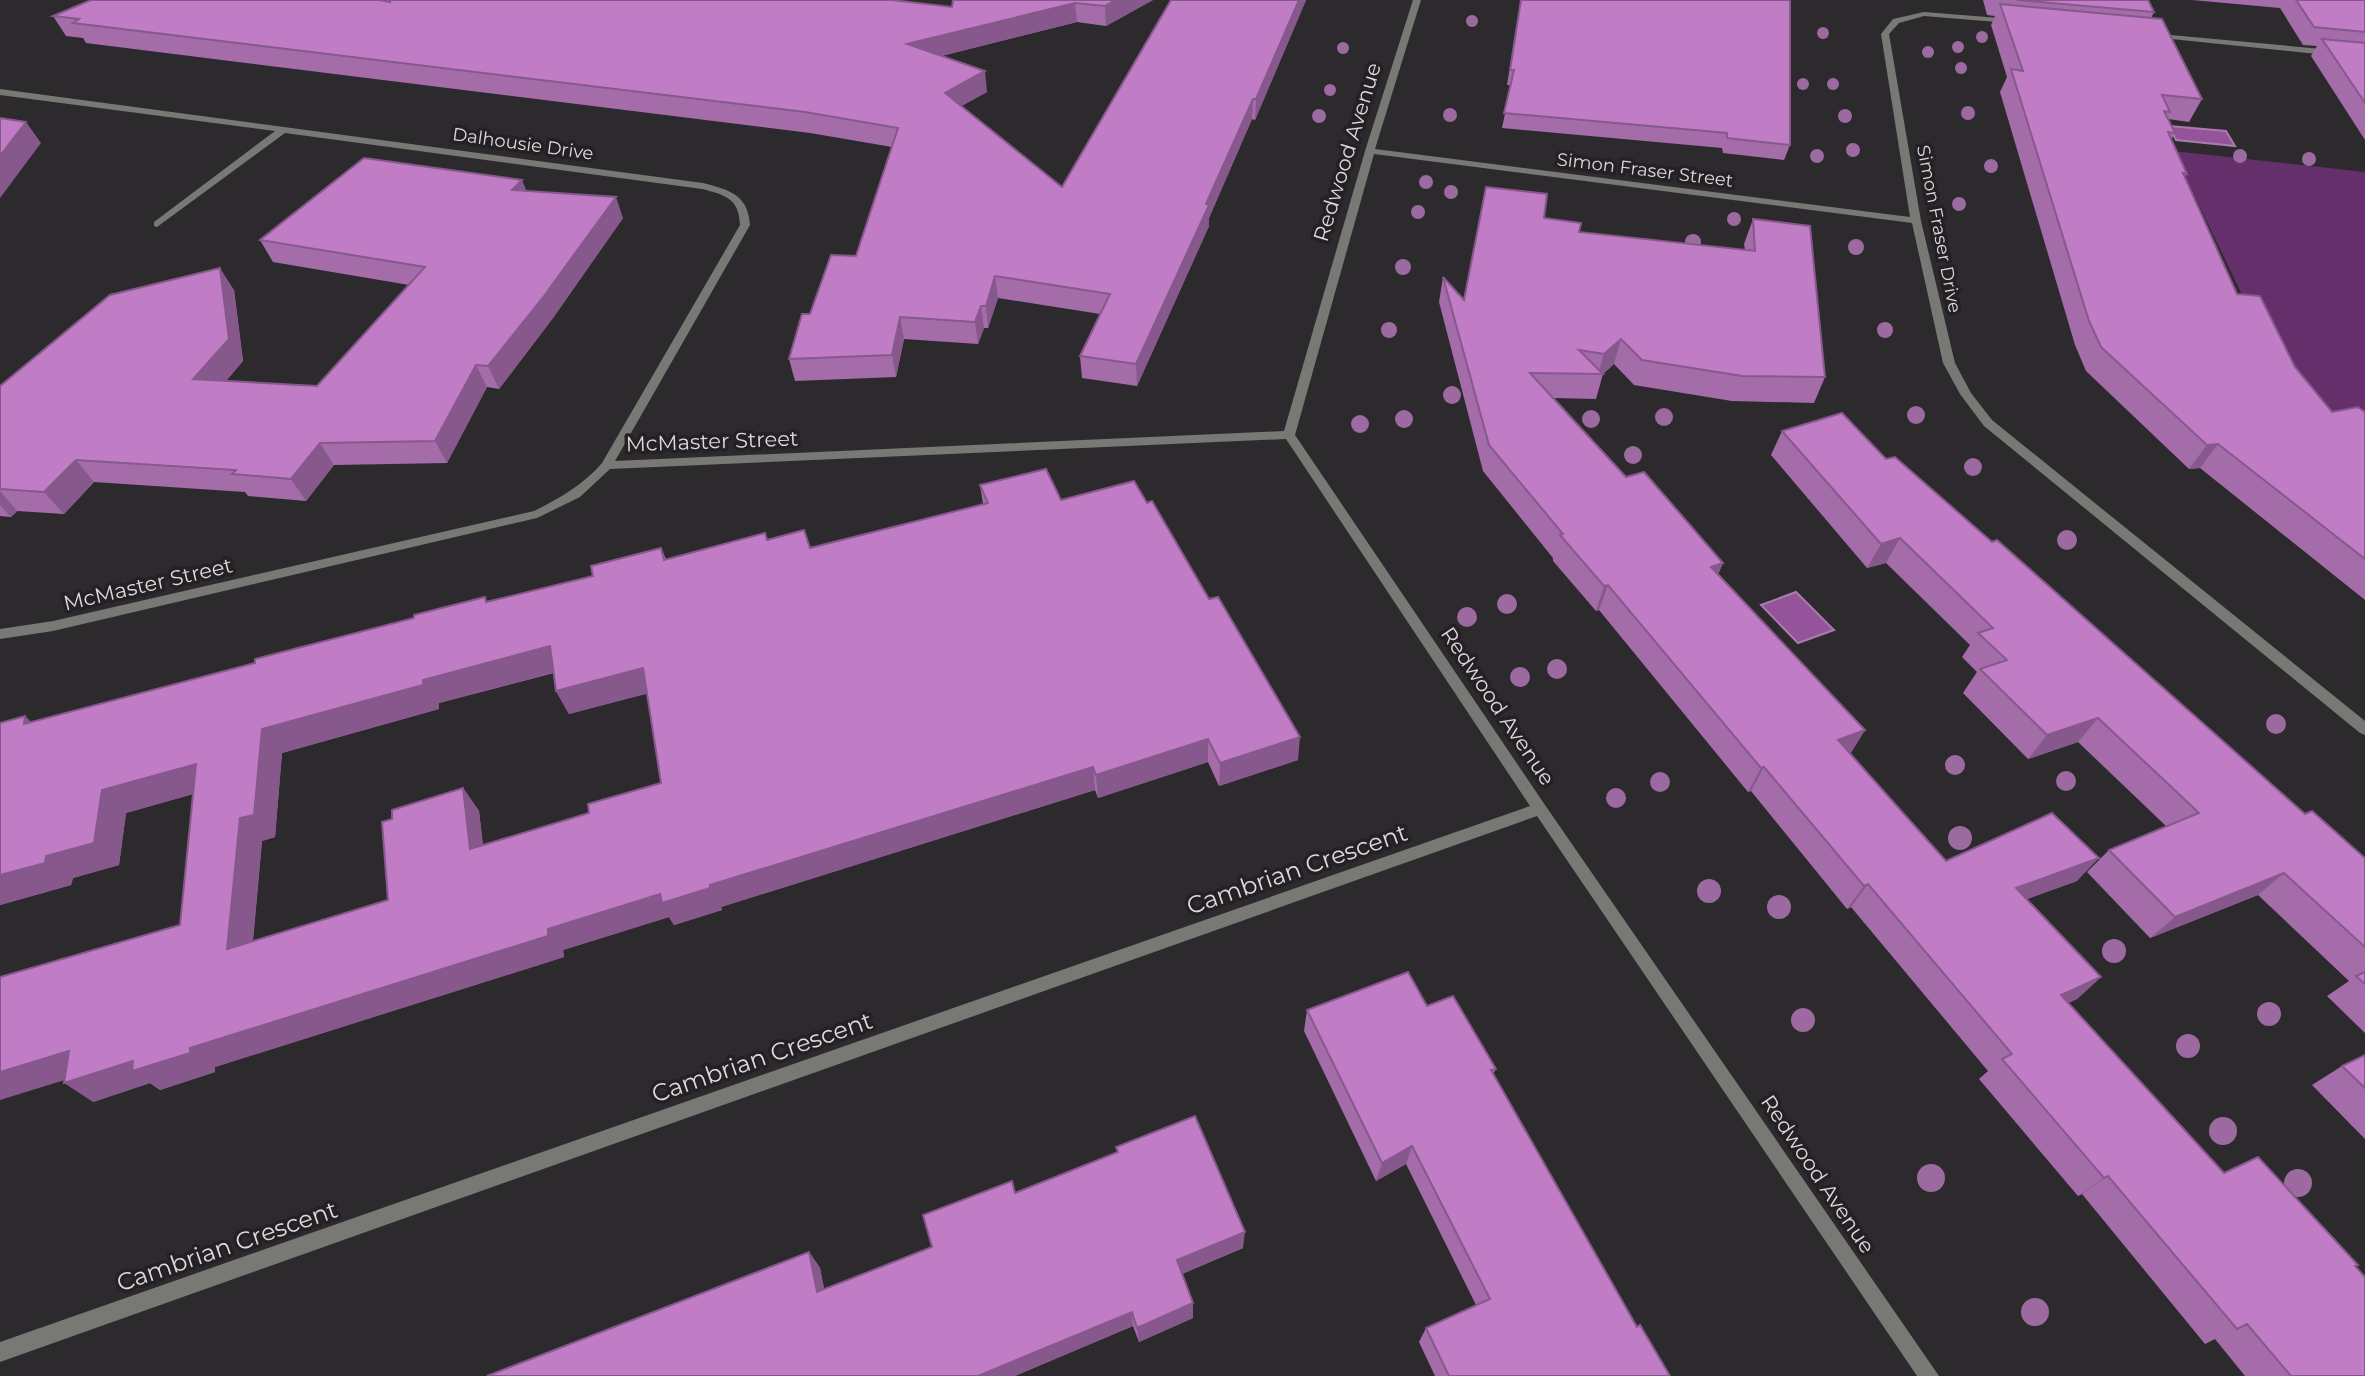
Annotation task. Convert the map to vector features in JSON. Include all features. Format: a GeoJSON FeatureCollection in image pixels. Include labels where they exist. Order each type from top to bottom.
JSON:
{"type":"FeatureCollection","features":[{"type":"Feature","properties":{"kind":"street","name":"Redwood Avenue"},"geometry":{"type":"LineString","coordinates":[[1417,0],[1370,151],[1289,435],[1540,809],[1928,1376]]}},
{"type":"Feature","properties":{"kind":"street","name":"Simon Fraser Drive"},"geometry":{"type":"LineString","coordinates":[[2020,22],[1924,14],[1896,21],[1885,34],[1916,221],[1950,363],[1966,394],[1988,423],[2365,729]]}},
{"type":"Feature","properties":{"kind":"street"},"geometry":{"type":"LineString","coordinates":[[2138,33],[2365,56]]}},
{"type":"Feature","properties":{"kind":"street","name":"Dalhousie Drive"},"geometry":{"type":"LineString","coordinates":[[0,92],[703,186],[740,201],[745,213],[745,225],[607,465]]}},
{"type":"Feature","properties":{"kind":"street"},"geometry":{"type":"LineString","coordinates":[[157,224],[284,129]]}},
{"type":"Feature","properties":{"kind":"street","name":"Simon Fraser Street"},"geometry":{"type":"LineString","coordinates":[[1370,151],[1916,221]]}},
{"type":"Feature","properties":{"kind":"street","name":"McMaster Street"},"geometry":{"type":"LineString","coordinates":[[0,635],[53,626],[537,513],[566,501],[590,485],[607,465],[1289,435]]}},
{"type":"Feature","properties":{"kind":"street","name":"Cambrian Crescent"},"geometry":{"type":"LineString","coordinates":[[0,1352],[1540,809]]}},
{"type":"Feature","properties":{"kind":"shaded area"},"geometry":{"type":"Polygon","coordinates":[[[2169,126],[2226,131],[2235,146],[2176,140],[2169,126]]]}},
{"type":"Feature","properties":{"kind":"shaded area"},"geometry":{"type":"Polygon","coordinates":[[[2173,151],[2365,172],[2365,444],[2281,376],[2173,151]]]}},
{"type":"Feature","properties":{"kind":"shaded area"},"geometry":{"type":"Polygon","coordinates":[[[1796,592],[1834,630],[1798,643],[1761,605],[1796,592]]]}},
{"type":"Feature","properties":{"kind":"building"},"geometry":{"type":"Polygon","coordinates":[[[91,0],[892,0],[952,7],[953,0],[1116,0],[1105,6],[1075,3],[907,44],[985,71],[945,93],[1062,187],[1171,0],[1299,0],[1136,364],[1080,356],[1110,294],[995,276],[986,306],[981,306],[975,322],[900,317],[892,355],[789,359],[802,314],[810,314],[831,255],[856,256],[898,128],[805,112],[73,23],[79,19],[53,16],[91,0]]]}},
{"type":"Feature","properties":{"kind":"building"},"geometry":{"type":"Polygon","coordinates":[[[1521,0],[1790,0],[1790,145],[1727,138],[1727,133],[1504,113],[1514,70],[1510,70],[1521,0]]]}},
{"type":"Feature","properties":{"kind":"building"},"geometry":{"type":"Polygon","coordinates":[[[2017,0],[2148,0],[2154,12],[2017,0]]]}},
{"type":"Feature","properties":{"kind":"building"},"geometry":{"type":"Polygon","coordinates":[[[2296,0],[2365,0],[2365,32],[2314,27],[2296,0]]]}},
{"type":"Feature","properties":{"kind":"building"},"geometry":{"type":"Polygon","coordinates":[[[2000,4],[2162,19],[2202,99],[2162,95],[2170,112],[2164,111],[2175,133],[2168,132],[2187,174],[2183,173],[2237,294],[2260,296],[2295,367],[2332,412],[2358,407],[2365,412],[2365,559],[2218,444],[2207,445],[2101,347],[2089,321],[2011,69],[2023,71],[2000,4]]]}},
{"type":"Feature","properties":{"kind":"building"},"geometry":{"type":"Polygon","coordinates":[[[2322,39],[2365,43],[2365,103],[2322,39]]]}},
{"type":"Feature","properties":{"kind":"building"},"geometry":{"type":"Polygon","coordinates":[[[0,118],[26,122],[0,156],[0,118]]]}},
{"type":"Feature","properties":{"kind":"building"},"geometry":{"type":"Polygon","coordinates":[[[364,158],[522,180],[512,190],[616,197],[544,296],[488,366],[476,365],[435,441],[320,443],[291,479],[232,474],[236,470],[76,460],[44,492],[0,489],[0,386],[110,295],[220,268],[229,339],[193,379],[317,386],[425,267],[260,240],[364,158]]]}},
{"type":"Feature","properties":{"kind":"building"},"geometry":{"type":"Polygon","coordinates":[[[1486,187],[1547,194],[1544,218],[1581,223],[1579,232],[1755,251],[1753,219],[1810,226],[1825,377],[1742,376],[1642,360],[1621,339],[1604,354],[1579,350],[1603,374],[1530,373],[1626,477],[1644,472],[1723,563],[1711,567],[1865,730],[1838,740],[1946,861],[2052,813],[2099,858],[2016,888],[2101,977],[2061,995],[2224,1173],[2258,1157],[2358,1265],[2355,1266],[2365,1277],[2365,1376],[2291,1376],[2247,1324],[2237,1329],[2108,1176],[2104,1178],[2002,1059],[2012,1054],[1868,884],[1864,886],[1764,767],[1761,768],[1608,585],[1604,586],[1560,535],[1563,534],[1489,445],[1443,277],[1464,300],[1486,187]]]}},
{"type":"Feature","properties":{"kind":"building"},"geometry":{"type":"Polygon","coordinates":[[[1842,413],[1886,459],[1895,457],[1992,542],[1997,540],[2305,814],[2312,811],[2365,858],[2365,947],[2284,873],[2175,917],[2109,850],[2199,813],[2098,718],[2047,735],[1980,669],[2007,660],[1978,633],[1993,628],[1900,538],[1881,544],[1782,431],[1842,413]]]}},
{"type":"Feature","properties":{"kind":"building"},"geometry":{"type":"Polygon","coordinates":[[[1046,469],[1061,500],[1134,481],[1147,503],[1152,501],[1209,599],[1218,597],[1300,737],[1220,763],[1208,739],[1096,775],[1093,767],[710,885],[710,888],[662,903],[660,894],[548,929],[548,936],[190,1048],[190,1053],[132,1071],[133,1061],[64,1083],[69,1051],[0,1072],[0,977],[180,925],[196,764],[102,790],[94,843],[46,856],[45,863],[0,875],[0,723],[25,716],[24,724],[255,663],[255,659],[414,618],[414,615],[485,597],[486,602],[593,576],[591,566],[661,548],[664,560],[765,533],[767,540],[804,530],[810,548],[988,503],[980,485],[1046,469]],[[550,646],[423,680],[423,685],[262,729],[254,815],[240,818],[227,949],[388,900],[382,822],[392,819],[392,810],[463,788],[470,849],[589,813],[588,804],[661,783],[643,668],[556,691],[550,646]]]}},
{"type":"Feature","properties":{"kind":"building"},"geometry":{"type":"Polygon","coordinates":[[[1408,972],[1427,1006],[1453,996],[1496,1069],[1491,1070],[1637,1327],[1640,1325],[1670,1376],[1449,1376],[1426,1328],[1490,1299],[1412,1146],[1382,1163],[1307,1010],[1408,972]]]}},
{"type":"Feature","properties":{"kind":"building"},"geometry":{"type":"Polygon","coordinates":[[[2365,972],[2365,984],[2356,976],[2365,972]]]}},
{"type":"Feature","properties":{"kind":"building"},"geometry":{"type":"Polygon","coordinates":[[[2365,1055],[2365,1088],[2342,1066],[2365,1055]]]}},
{"type":"Feature","properties":{"kind":"building"},"geometry":{"type":"Polygon","coordinates":[[[1195,1116],[1245,1232],[1177,1260],[1193,1303],[1137,1328],[1132,1312],[978,1376],[487,1376],[809,1252],[817,1292],[932,1247],[923,1215],[1012,1181],[1015,1193],[1118,1152],[1116,1147],[1195,1116]]]}}]}
